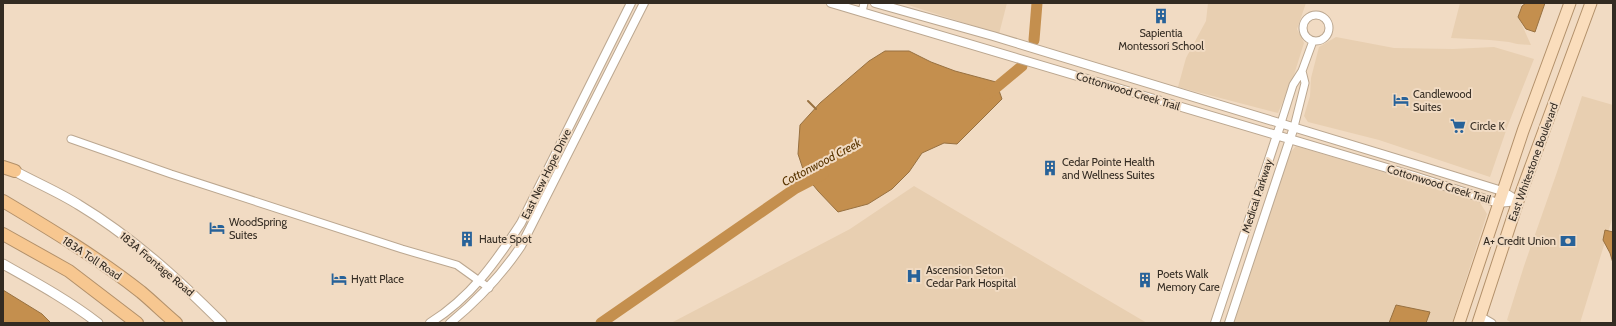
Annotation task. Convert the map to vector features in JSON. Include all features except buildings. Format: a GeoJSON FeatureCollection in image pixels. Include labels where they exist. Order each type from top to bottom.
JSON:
{"type":"FeatureCollection","features":[{"type":"Feature","properties":{"kind":"highway"},"geometry":{"type":"LineString","coordinates":[[3,167],[15,171]]}},
{"type":"Feature","properties":{"kind":"highway","name":"183A Toll Road"},"geometry":{"type":"LineString","coordinates":[[3,201],[50,229],[116,273],[142,293],[176,323]]}},
{"type":"Feature","properties":{"kind":"highway"},"geometry":{"type":"LineString","coordinates":[[3,234],[69,271],[137,323]]}},
{"type":"Feature","properties":{"kind":"main road","name":"East Whitestone Boulevard"},"geometry":{"type":"LineString","coordinates":[[1459,323],[1502,191],[1570,3]]}},
{"type":"Feature","properties":{"kind":"main road","name":"East Whitestone Boulevard"},"geometry":{"type":"LineString","coordinates":[[1479,319],[1518,201],[1591,3]]}},
{"type":"Feature","properties":{"kind":"main road","name":"183A Frontage Road"},"geometry":{"type":"LineString","coordinates":[[3,164],[79,204],[130,239],[222,323]]}},
{"type":"Feature","properties":{"kind":"main road"},"geometry":{"type":"LineString","coordinates":[[3,264],[78,309],[98,323]]}},
{"type":"Feature","properties":{"kind":"street","name":"East New Hope Drive"},"geometry":{"type":"LineString","coordinates":[[430,323],[462,300],[480,281],[503,251],[521,223],[631,3]]}},
{"type":"Feature","properties":{"kind":"street","name":"East New Hope Drive"},"geometry":{"type":"LineString","coordinates":[[450,323],[471,306],[489,288],[507,268],[521,246],[644,3]]}},
{"type":"Feature","properties":{"kind":"street","name":"Cottonwood Creek Trail"},"geometry":{"type":"LineString","coordinates":[[831,3],[1414,176],[1498,203],[1518,201]]}},
{"type":"Feature","properties":{"kind":"street"},"geometry":{"type":"LineString","coordinates":[[862,12],[864,3]]}},
{"type":"Feature","properties":{"kind":"street","name":"Cottonwood Creek Trail"},"geometry":{"type":"LineString","coordinates":[[875,3],[993,36],[1502,191],[1518,201]]}},
{"type":"Feature","properties":{"kind":"street","name":"Medical Parkway"},"geometry":{"type":"LineString","coordinates":[[1215,323],[1293,85],[1302,71],[1313,41]]}},
{"type":"Feature","properties":{"kind":"street","name":"Medical Parkway"},"geometry":{"type":"LineString","coordinates":[[1229,323],[1294,127],[1305,83],[1302,71]]}},
{"type":"Feature","properties":{"kind":"street"},"geometry":{"type":"LineString","coordinates":[[572,122],[580,131]]}},
{"type":"Feature","properties":{"kind":"street"},"geometry":{"type":"LineString","coordinates":[[71,139],[170,174],[402,249],[457,265],[489,288]]}},
{"type":"Feature","properties":{"kind":"street"},"geometry":{"type":"LineString","coordinates":[[1223,299],[1236,303]]}},
{"type":"Feature","properties":{"kind":"street"},"geometry":{"type":"LineString","coordinates":[[1479,319],[1492,323]]}},
{"type":"Feature","properties":{"kind":"shaded area"},"geometry":{"type":"Polygon","coordinates":[[[902,3],[1007,3],[999,34],[902,3]]]}},
{"type":"Feature","properties":{"kind":"shaded area"},"geometry":{"type":"Polygon","coordinates":[[[1208,3],[1306,3],[1297,29],[1304,43],[1293,78],[1278,113],[1178,87],[1186,58],[1206,21],[1208,3]]]}},
{"type":"Feature","properties":{"kind":"shaded area"},"geometry":{"type":"Polygon","coordinates":[[[1460,3],[1522,3],[1518,16],[1531,45],[1490,40],[1451,38],[1460,3]]]}},
{"type":"Feature","properties":{"kind":"shaded area"},"geometry":{"type":"Polygon","coordinates":[[[1336,37],[1394,48],[1453,49],[1494,47],[1534,59],[1508,125],[1490,177],[1379,140],[1308,122],[1304,116],[1310,96],[1311,78],[1319,47],[1336,37]]]}},
{"type":"Feature","properties":{"kind":"shaded area"},"geometry":{"type":"Polygon","coordinates":[[[1582,96],[1613,105],[1613,216],[1580,323],[1512,323],[1507,320],[1582,96]]]}},
{"type":"Feature","properties":{"kind":"shaded area"},"geometry":{"type":"Polygon","coordinates":[[[1296,146],[1479,201],[1487,214],[1452,323],[1233,323],[1289,154],[1296,146]]]}},
{"type":"Feature","properties":{"kind":"shaded area","name":"Ascension Seton Cedar Park Hospital"},"geometry":{"type":"Polygon","coordinates":[[[914,186],[1147,323],[671,323],[850,229],[914,186]]]}},
{"type":"Feature","properties":{"kind":"water"},"geometry":{"type":"Polygon","coordinates":[[[1526,3],[1545,3],[1535,32],[1526,29],[1518,17],[1522,6],[1526,3]]]}},
{"type":"Feature","properties":{"kind":"water"},"geometry":{"type":"Polygon","coordinates":[[[885,51],[909,51],[931,62],[955,71],[996,82],[1002,99],[957,144],[944,143],[922,153],[909,172],[892,189],[868,204],[838,212],[805,175],[798,154],[800,125],[820,103],[869,61],[885,51]]]}},
{"type":"Feature","properties":{"kind":"water"},"geometry":{"type":"Polygon","coordinates":[[[1605,230],[1613,232],[1613,263],[1610,253],[1603,240],[1605,230]]]}},
{"type":"Feature","properties":{"kind":"water"},"geometry":{"type":"Polygon","coordinates":[[[3,290],[42,314],[51,323],[3,323],[3,290]]]}},
{"type":"Feature","properties":{"kind":"water"},"geometry":{"type":"Polygon","coordinates":[[[1396,305],[1430,312],[1426,323],[1389,323],[1396,305]]]}},
{"type":"Feature","properties":{"kind":"waterway","name":"Cottonwood Creek"},"geometry":{"type":"LineString","coordinates":[[1034,40],[1037,3]]}},
{"type":"Feature","properties":{"kind":"waterway","name":"Cottonwood Creek"},"geometry":{"type":"LineString","coordinates":[[985,95],[1022,66]]}},
{"type":"Feature","properties":{"kind":"waterway"},"geometry":{"type":"LineString","coordinates":[[808,101],[816,109]]}},
{"type":"Feature","properties":{"kind":"waterway","name":"Cottonwood Creek"},"geometry":{"type":"LineString","coordinates":[[601,323],[796,188],[823,174]]}},
{"type":"Feature","properties":{"kind":"place","name":"Sapientia Montessori School"},"geometry":{"type":"Point","coordinates":[1161,16]}},
{"type":"Feature","properties":{"kind":"place","name":"Candlewood Suites"},"geometry":{"type":"Point","coordinates":[1401,100]}},
{"type":"Feature","properties":{"kind":"place","name":"Circle K"},"geometry":{"type":"Point","coordinates":[1458,126]}},
{"type":"Feature","properties":{"kind":"place","name":"Cedar Pointe Health and Wellness Suites"},"geometry":{"type":"Point","coordinates":[1050,168]}},
{"type":"Feature","properties":{"kind":"place","name":"WoodSpring Suites"},"geometry":{"type":"Point","coordinates":[217,228]}},
{"type":"Feature","properties":{"kind":"place","name":"Haute Spot"},"geometry":{"type":"Point","coordinates":[467,239]}},
{"type":"Feature","properties":{"kind":"place","name":"A+ Credit Union"},"geometry":{"type":"Point","coordinates":[1568,241]}},
{"type":"Feature","properties":{"kind":"place","name":"Ascension Seton Cedar Park Hospital"},"geometry":{"type":"Point","coordinates":[914,276]}},
{"type":"Feature","properties":{"kind":"place","name":"Hyatt Place"},"geometry":{"type":"Point","coordinates":[339,279]}},
{"type":"Feature","properties":{"kind":"place","name":"Poets Walk Memory Care"},"geometry":{"type":"Point","coordinates":[1145,280]}}]}
